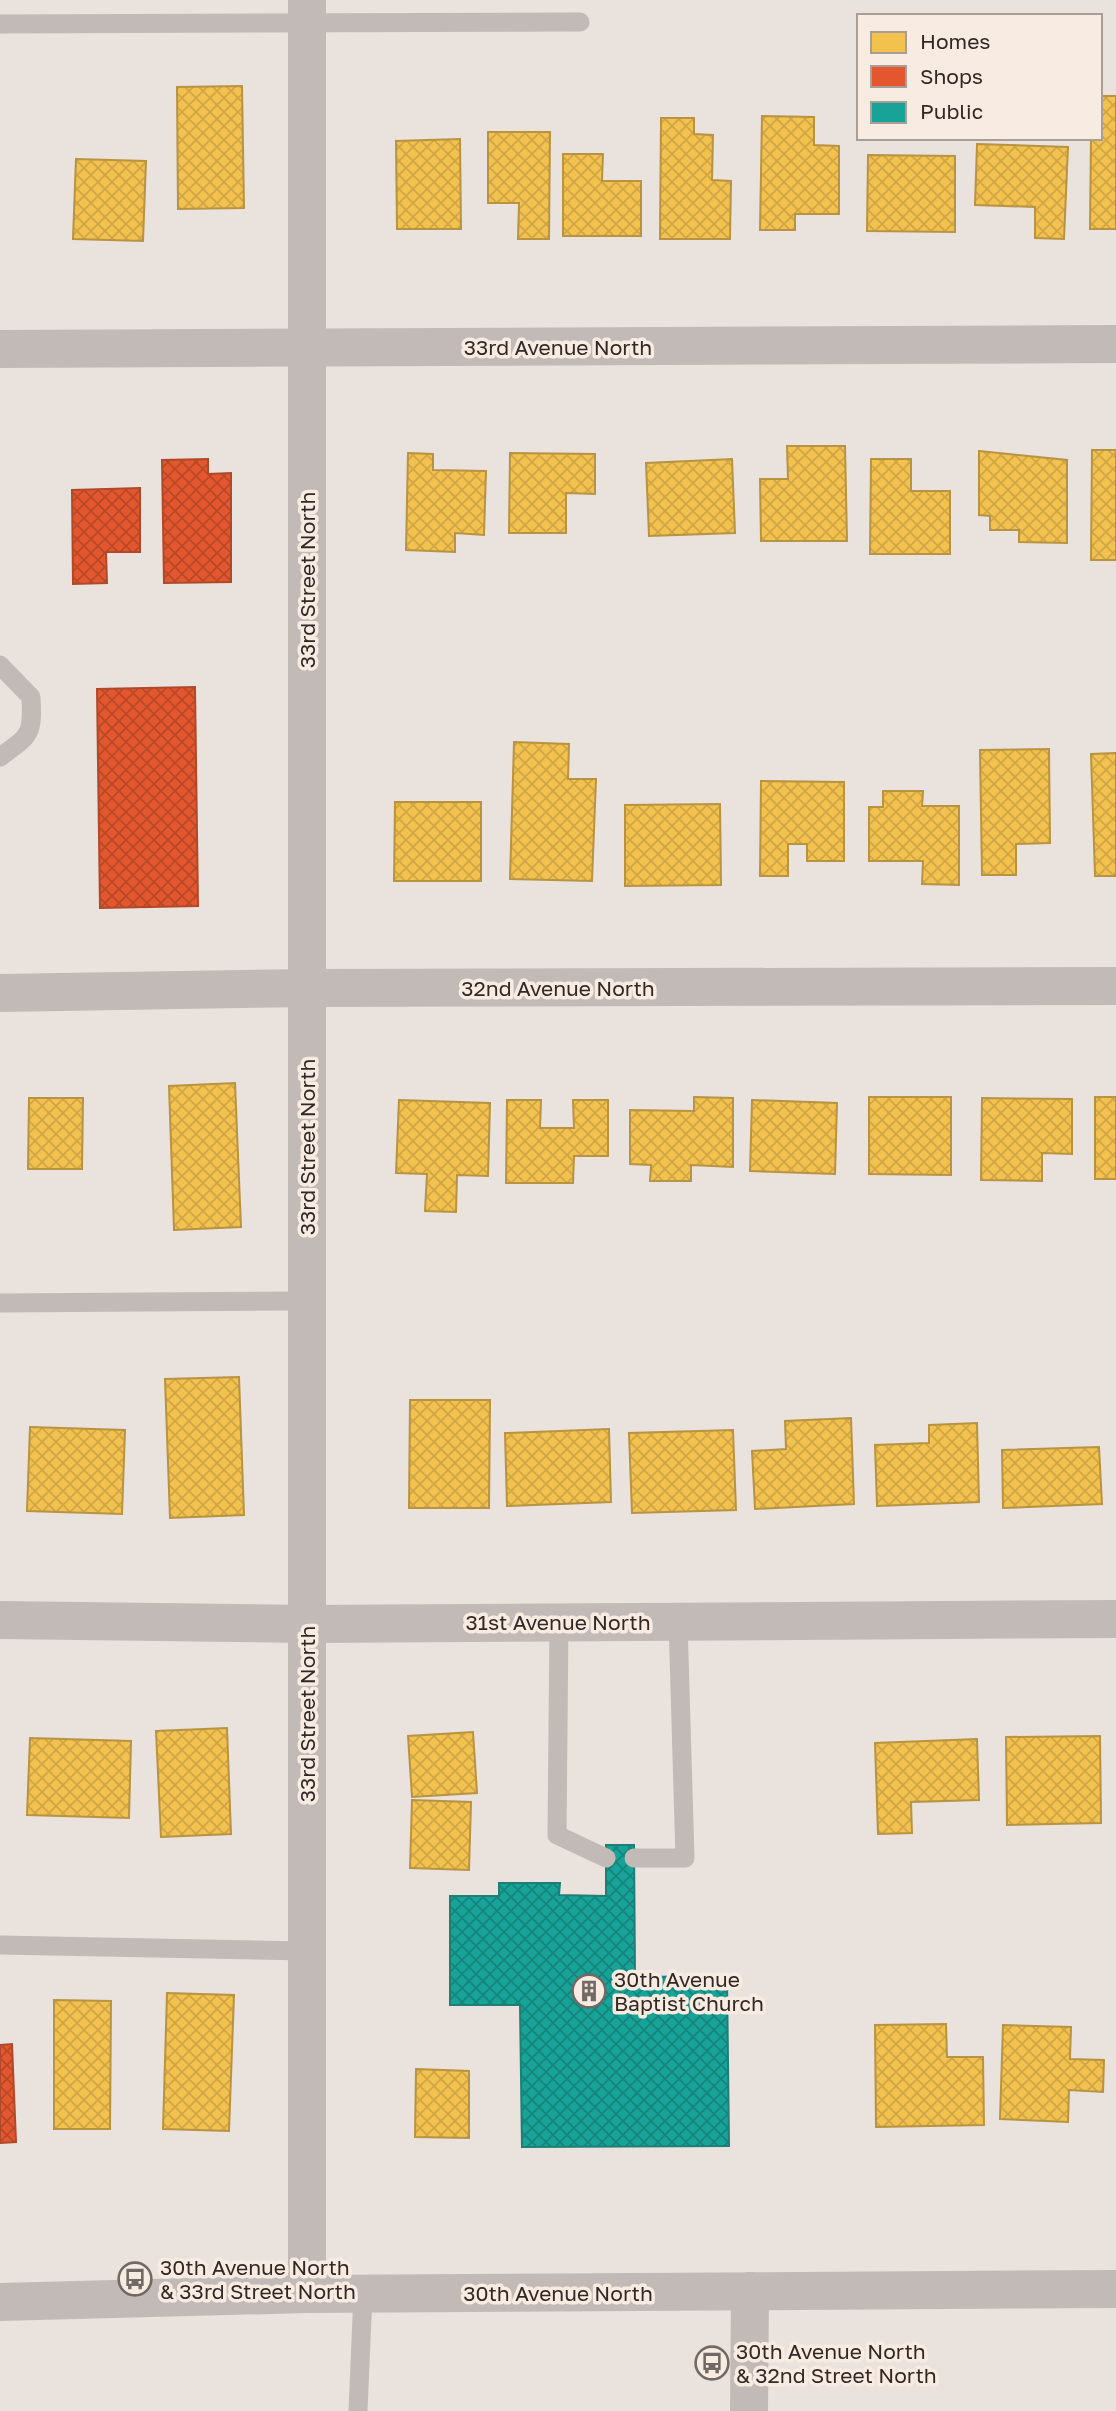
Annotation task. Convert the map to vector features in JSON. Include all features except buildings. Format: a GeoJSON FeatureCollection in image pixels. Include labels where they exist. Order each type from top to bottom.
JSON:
{"type":"FeatureCollection","features":[{"type":"Feature","properties":{"kind":"street","name":"33rd Street North"},"geometry":{"type":"LineString","coordinates":[[307,10],[307,2294]]}},
{"type":"Feature","properties":{"kind":"street","name":"33rd Avenue North"},"geometry":{"type":"LineString","coordinates":[[0,349],[1116,344]]}},
{"type":"Feature","properties":{"kind":"street","name":"32nd Avenue North"},"geometry":{"type":"LineString","coordinates":[[0,993],[307,988],[1116,986]]}},
{"type":"Feature","properties":{"kind":"street","name":"31st Avenue North"},"geometry":{"type":"LineString","coordinates":[[0,1620],[307,1623],[1116,1619]]}},
{"type":"Feature","properties":{"kind":"street","name":"30th Avenue North"},"geometry":{"type":"LineString","coordinates":[[0,2302],[307,2294],[1116,2289]]}},
{"type":"Feature","properties":{"kind":"street"},"geometry":{"type":"LineString","coordinates":[[749,2411],[750,2291]]}},
{"type":"Feature","properties":{"kind":"lane"},"geometry":{"type":"LineString","coordinates":[[0,24],[307,10],[580,22]]}},
{"type":"Feature","properties":{"kind":"lane"},"geometry":{"type":"LineString","coordinates":[[0,665],[32,697],[32,720],[28,736],[0,757]]}},
{"type":"Feature","properties":{"kind":"lane"},"geometry":{"type":"LineString","coordinates":[[0,1304],[100,1300],[307,1301]]}},
{"type":"Feature","properties":{"kind":"lane"},"geometry":{"type":"LineString","coordinates":[[634,1858],[685,1858],[678,1621]]}},
{"type":"Feature","properties":{"kind":"lane"},"geometry":{"type":"LineString","coordinates":[[559,1622],[557,1835],[606,1858]]}},
{"type":"Feature","properties":{"kind":"lane"},"geometry":{"type":"LineString","coordinates":[[0,1945],[307,1951]]}},
{"type":"Feature","properties":{"kind":"lane"},"geometry":{"type":"LineString","coordinates":[[358,2411],[363,2294]]}},
{"type":"Feature","properties":{"kind":"place","name":"30th Avenue Baptist Church"},"geometry":{"type":"Point","coordinates":[589,1991]}},
{"type":"Feature","properties":{"kind":"place","name":"30th Avenue North & 33rd Street North"},"geometry":{"type":"Point","coordinates":[135,2279]}},
{"type":"Feature","properties":{"kind":"place","name":"30th Avenue North & 32nd Street North"},"geometry":{"type":"Point","coordinates":[712,2363]}}]}
